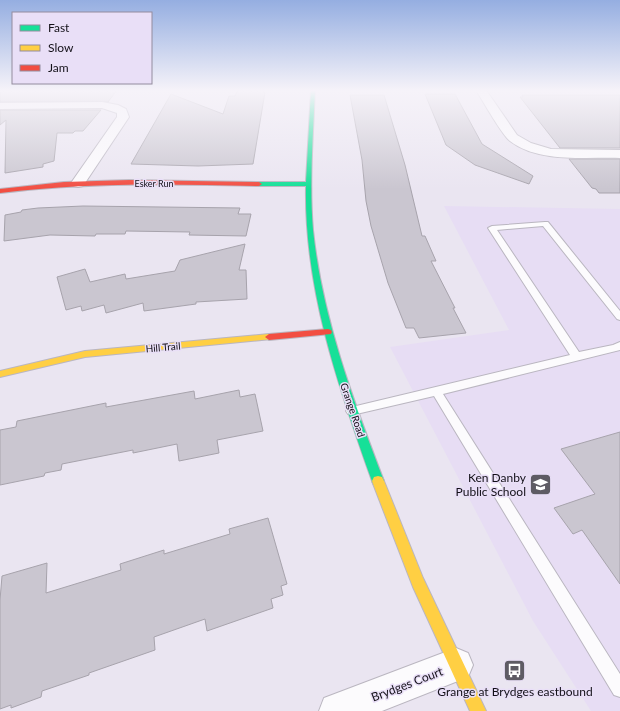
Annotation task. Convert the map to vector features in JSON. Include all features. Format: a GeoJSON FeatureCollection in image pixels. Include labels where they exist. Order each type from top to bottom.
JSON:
{"type":"FeatureCollection","features":[{"type":"Feature","properties":{"kind":"street"},"geometry":{"type":"LineString","coordinates":[[78,183],[120,123]]}},
{"type":"Feature","properties":{"kind":"street","name":"Grange Road"},"geometry":{"type":"LineString","coordinates":[[312,123],[309,184],[310,230],[316,279],[328,332],[352,411],[383,497],[456,665],[478,711]]}},
{"type":"Feature","properties":{"kind":"street"},"geometry":{"type":"LineString","coordinates":[[503,123],[513,138],[523,144],[550,153],[620,154]]}},
{"type":"Feature","properties":{"kind":"street","name":"Esker Run"},"geometry":{"type":"LineString","coordinates":[[0,191],[32,186],[78,183],[309,184]]}},
{"type":"Feature","properties":{"kind":"street","name":"Hill Trail"},"geometry":{"type":"LineString","coordinates":[[0,374],[85,354],[328,332]]}},
{"type":"Feature","properties":{"kind":"street","name":"Brydges Court"},"geometry":{"type":"LineString","coordinates":[[337,711],[456,665]]}},
{"type":"Feature","properties":{"kind":"lane"},"geometry":{"type":"LineString","coordinates":[[576,356],[492,228],[545,224],[620,317]]}},
{"type":"Feature","properties":{"kind":"lane"},"geometry":{"type":"LineString","coordinates":[[352,411],[437,392],[576,356],[616,348],[620,345]]}},
{"type":"Feature","properties":{"kind":"lane"},"geometry":{"type":"LineString","coordinates":[[437,392],[620,689]]}},
{"type":"Feature","properties":{"kind":"shaded area","name":"Ken Danby Public School"},"geometry":{"type":"Polygon","coordinates":[[[444,206],[620,209],[620,711],[591,711],[533,621],[390,347],[509,330],[444,206]]]}},
{"type":"Feature","properties":{"kind":"building"},"geometry":{"type":"Polygon","coordinates":[[[6,123],[90,123],[83,131],[75,131],[73,133],[57,133],[54,161],[43,164],[43,167],[5,173],[6,123]]]}},
{"type":"Feature","properties":{"kind":"building"},"geometry":{"type":"Polygon","coordinates":[[[154,123],[260,123],[253,164],[198,166],[131,164],[154,123]]]}},
{"type":"Feature","properties":{"kind":"building"},"geometry":{"type":"Polygon","coordinates":[[[355,123],[392,123],[405,165],[422,236],[425,236],[436,261],[431,261],[466,333],[419,338],[414,328],[406,328],[388,283],[371,226],[366,201],[362,160],[355,123]]]}},
{"type":"Feature","properties":{"kind":"building"},"geometry":{"type":"Polygon","coordinates":[[[437,123],[471,123],[482,144],[533,176],[529,184],[475,165],[446,145],[437,123]]]}},
{"type":"Feature","properties":{"kind":"building"},"geometry":{"type":"Polygon","coordinates":[[[541,123],[620,123],[620,148],[560,148],[541,123]]]}},
{"type":"Feature","properties":{"kind":"building"},"geometry":{"type":"Polygon","coordinates":[[[569,159],[620,159],[620,193],[599,193],[596,189],[592,188],[569,159]]]}},
{"type":"Feature","properties":{"kind":"building"},"geometry":{"type":"Polygon","coordinates":[[[83,206],[240,208],[238,214],[251,214],[246,236],[189,235],[190,232],[126,231],[125,234],[96,234],[95,236],[50,235],[4,241],[5,215],[21,212],[22,210],[38,208],[83,206]]]}},
{"type":"Feature","properties":{"kind":"building"},"geometry":{"type":"Polygon","coordinates":[[[245,244],[239,270],[246,270],[247,299],[196,302],[196,304],[144,311],[143,303],[106,313],[104,305],[82,311],[81,306],[66,310],[57,277],[85,269],[90,282],[125,274],[126,279],[175,271],[180,260],[245,244]]]}},
{"type":"Feature","properties":{"kind":"building"},"geometry":{"type":"Polygon","coordinates":[[[239,390],[240,397],[255,394],[263,431],[217,440],[219,453],[179,461],[177,444],[133,453],[133,450],[62,464],[61,470],[45,473],[44,476],[0,485],[0,430],[16,427],[17,421],[106,403],[106,407],[194,391],[195,399],[239,390]]]}},
{"type":"Feature","properties":{"kind":"building"},"geometry":{"type":"Polygon","coordinates":[[[620,432],[620,584],[582,530],[573,534],[554,508],[595,494],[561,449],[620,432]]]}},
{"type":"Feature","properties":{"kind":"building"},"geometry":{"type":"Polygon","coordinates":[[[268,518],[287,584],[281,586],[283,595],[271,599],[273,608],[207,631],[205,619],[154,637],[155,650],[42,691],[41,697],[11,708],[11,705],[0,709],[0,600],[2,576],[47,563],[46,593],[121,570],[120,564],[164,550],[164,554],[230,534],[229,529],[268,518]]]}},
{"type":"Feature","properties":{"kind":"traffic: fast"},"geometry":{"type":"LineString","coordinates":[[311,123],[308,195],[310,230],[320,295],[327,326],[345,389],[378,481]]}},
{"type":"Feature","properties":{"kind":"traffic: fast"},"geometry":{"type":"LineString","coordinates":[[259,184],[309,184]]}},
{"type":"Feature","properties":{"kind":"traffic: slow"},"geometry":{"type":"LineString","coordinates":[[0,374],[85,354],[269,337]]}},
{"type":"Feature","properties":{"kind":"traffic: slow"},"geometry":{"type":"LineString","coordinates":[[378,481],[418,582],[478,711]]}},
{"type":"Feature","properties":{"kind":"traffic: jam"},"geometry":{"type":"LineString","coordinates":[[0,191],[64,184],[129,182],[259,184]]}},
{"type":"Feature","properties":{"kind":"traffic: jam"},"geometry":{"type":"LineString","coordinates":[[269,337],[328,332]]}},
{"type":"Feature","properties":{"kind":"place","name":"Ken Danby Public School"},"geometry":{"type":"Point","coordinates":[541,484]}},
{"type":"Feature","properties":{"kind":"place","name":"Grange at Brydges eastbound"},"geometry":{"type":"Point","coordinates":[515,670]}}]}
